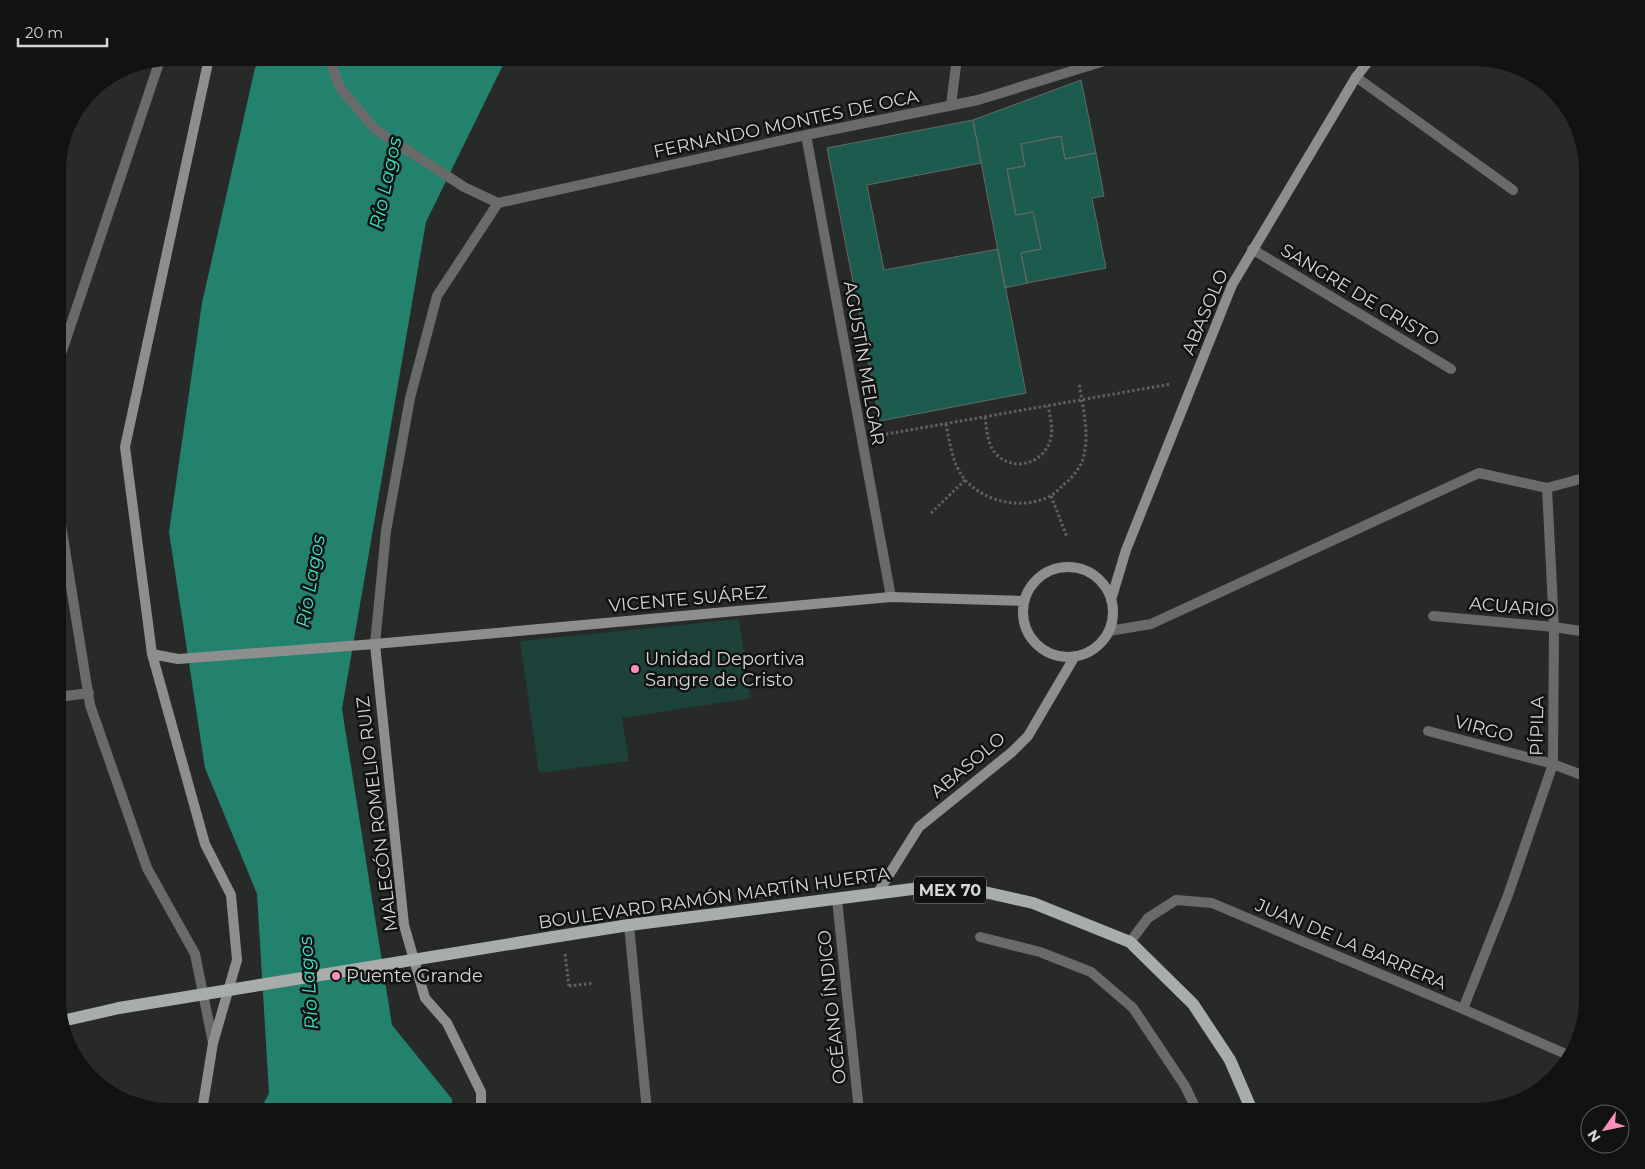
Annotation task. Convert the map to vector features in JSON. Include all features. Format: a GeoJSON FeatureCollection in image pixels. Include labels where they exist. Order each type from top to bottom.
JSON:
{"type":"FeatureCollection","features":[{"type":"Feature","properties":{"kind":"main road","name":"BOULEVARD RAMÓN MARTÍN HUERTA"},"geometry":{"type":"LineString","coordinates":[[68,1020],[119,1008],[629,925],[920,888],[980,891],[1033,903],[1130,942],[1193,1004],[1230,1060],[1248,1103]]}},
{"type":"Feature","properties":{"kind":"street"},"geometry":{"type":"LineString","coordinates":[[203,1103],[213,1043],[237,960],[231,895],[205,844],[152,654],[126,447],[207,66]]}},
{"type":"Feature","properties":{"kind":"street"},"geometry":{"type":"LineString","coordinates":[[332,66],[340,88],[375,130],[464,187],[498,203],[437,296],[410,398],[386,531],[375,644]]}},
{"type":"Feature","properties":{"kind":"street"},"geometry":{"type":"LineString","coordinates":[[951,105],[956,66]]}},
{"type":"Feature","properties":{"kind":"street","name":"FERNANDO MONTES DE OCA"},"geometry":{"type":"LineString","coordinates":[[498,203],[806,135],[978,100],[1088,66]]}},
{"type":"Feature","properties":{"kind":"street","name":"ABASOLO"},"geometry":{"type":"LineString","coordinates":[[1111,600],[1126,550],[1232,284],[1356,76],[1364,66]]}},
{"type":"Feature","properties":{"kind":"street"},"geometry":{"type":"LineString","coordinates":[[66,339],[158,67]]}},
{"type":"Feature","properties":{"kind":"street"},"geometry":{"type":"LineString","coordinates":[[1356,76],[1512,190]]}},
{"type":"Feature","properties":{"kind":"street","name":"AGUSTÍN MELGAR"},"geometry":{"type":"LineString","coordinates":[[806,135],[891,597]]}},
{"type":"Feature","properties":{"kind":"street","name":"SANGRE DE CRISTO"},"geometry":{"type":"LineString","coordinates":[[1252,249],[1451,369]]}},
{"type":"Feature","properties":{"kind":"street"},"geometry":{"type":"LineString","coordinates":[[1109,630],[1151,624],[1479,473],[1547,488],[1579,479]]}},
{"type":"Feature","properties":{"kind":"street","name":"PÍPILA"},"geometry":{"type":"LineString","coordinates":[[1463,1009],[1508,895],[1553,764],[1554,627],[1547,488]]}},
{"type":"Feature","properties":{"kind":"street"},"geometry":{"type":"LineString","coordinates":[[66,554],[90,705],[147,868],[195,954],[213,1043]]}},
{"type":"Feature","properties":{"kind":"street"},"geometry":{"type":"LineString","coordinates":[[1066,567],[1080,569],[1094,576],[1105,586],[1111,600],[1113,615],[1109,630],[1101,642],[1089,651],[1075,656],[1060,656],[1046,651],[1035,642],[1027,630],[1023,616],[1024,601],[1029,588],[1039,577],[1052,570],[1066,567]]}},
{"type":"Feature","properties":{"kind":"street","name":"VICENTE SUÁREZ"},"geometry":{"type":"LineString","coordinates":[[152,654],[178,659],[356,646],[891,597],[1024,601]]}},
{"type":"Feature","properties":{"kind":"street","name":"ACUARIO"},"geometry":{"type":"LineString","coordinates":[[1433,616],[1579,631]]}},
{"type":"Feature","properties":{"kind":"street","name":"MALECÓN ROMELIO RUIZ"},"geometry":{"type":"LineString","coordinates":[[375,644],[404,925],[424,998],[446,1023],[481,1092],[481,1103]]}},
{"type":"Feature","properties":{"kind":"street","name":"ABASOLO"},"geometry":{"type":"LineString","coordinates":[[877,894],[919,827],[1012,752],[1028,736],[1075,656]]}},
{"type":"Feature","properties":{"kind":"street"},"geometry":{"type":"LineString","coordinates":[[66,696],[89,693]]}},
{"type":"Feature","properties":{"kind":"street","name":"VIRGO"},"geometry":{"type":"LineString","coordinates":[[1428,731],[1553,764],[1579,774]]}},
{"type":"Feature","properties":{"kind":"street","name":"OCÉANO ÍNDICO"},"geometry":{"type":"LineString","coordinates":[[836,899],[858,1103]]}},
{"type":"Feature","properties":{"kind":"street","name":"JUAN DE LA BARRERA"},"geometry":{"type":"LineString","coordinates":[[1130,942],[1148,918],[1176,900],[1212,903],[1563,1053]]}},
{"type":"Feature","properties":{"kind":"street"},"geometry":{"type":"LineString","coordinates":[[629,925],[646,1103]]}},
{"type":"Feature","properties":{"kind":"street"},"geometry":{"type":"LineString","coordinates":[[980,937],[1040,952],[1091,972],[1133,1008],[1185,1086],[1193,1103]]}},
{"type":"Feature","properties":{"kind":"path"},"geometry":{"type":"LineString","coordinates":[[946,424],[953,460],[965,480],[984,495],[1005,503],[1029,503],[1051,496],[1069,481],[1082,462],[1087,438],[1079,383]]}},
{"type":"Feature","properties":{"kind":"path"},"geometry":{"type":"LineString","coordinates":[[880,435],[1144,389]]}},
{"type":"Feature","properties":{"kind":"path"},"geometry":{"type":"LineString","coordinates":[[985,417],[990,445],[997,454],[1015,464],[1025,464],[1043,454],[1049,446],[1052,436],[1048,406]]}},
{"type":"Feature","properties":{"kind":"path"},"geometry":{"type":"LineString","coordinates":[[931,513],[965,480]]}},
{"type":"Feature","properties":{"kind":"path"},"geometry":{"type":"LineString","coordinates":[[1051,496],[1067,537]]}},
{"type":"Feature","properties":{"kind":"path"},"geometry":{"type":"LineString","coordinates":[[569,986],[594,983]]}},
{"type":"Feature","properties":{"kind":"shaded area","name":"Unidad Deportiva Sangre de Cristo"},"geometry":{"type":"Polygon","coordinates":[[[739,619],[751,698],[622,718],[629,761],[539,773],[520,641],[739,619]]]}},
{"type":"Feature","properties":{"kind":"water","name":"Río Lagos"},"geometry":{"type":"Polygon","coordinates":[[[257,66],[503,66],[426,222],[342,709],[392,1025],[452,1099],[452,1103],[264,1103],[269,1093],[257,894],[205,768],[169,532],[202,303],[257,66]]]}},
{"type":"Feature","properties":{"kind":"building"},"geometry":{"type":"Polygon","coordinates":[[[1081,80],[1096,153],[1065,159],[1061,136],[1021,144],[1025,166],[1007,169],[1016,215],[1033,212],[1041,249],[1021,253],[1027,283],[1005,288],[973,120],[1081,80]]]}},
{"type":"Feature","properties":{"kind":"building"},"geometry":{"type":"Polygon","coordinates":[[[973,120],[981,163],[867,185],[884,270],[998,249],[1026,393],[880,421],[827,148],[973,120]]]}},
{"type":"Feature","properties":{"kind":"building"},"geometry":{"type":"Polygon","coordinates":[[[1061,136],[1065,159],[1096,153],[1104,196],[1092,198],[1106,268],[1027,283],[1021,253],[1041,249],[1033,212],[1016,215],[1007,169],[1025,166],[1021,144],[1061,136]]]}},
{"type":"Feature","properties":{"kind":"place","name":"Unidad Deportiva Sangre de Cristo"},"geometry":{"type":"Point","coordinates":[635,669]}},
{"type":"Feature","properties":{"kind":"place","name":"Puente Grande"},"geometry":{"type":"Point","coordinates":[336,976]}}]}
